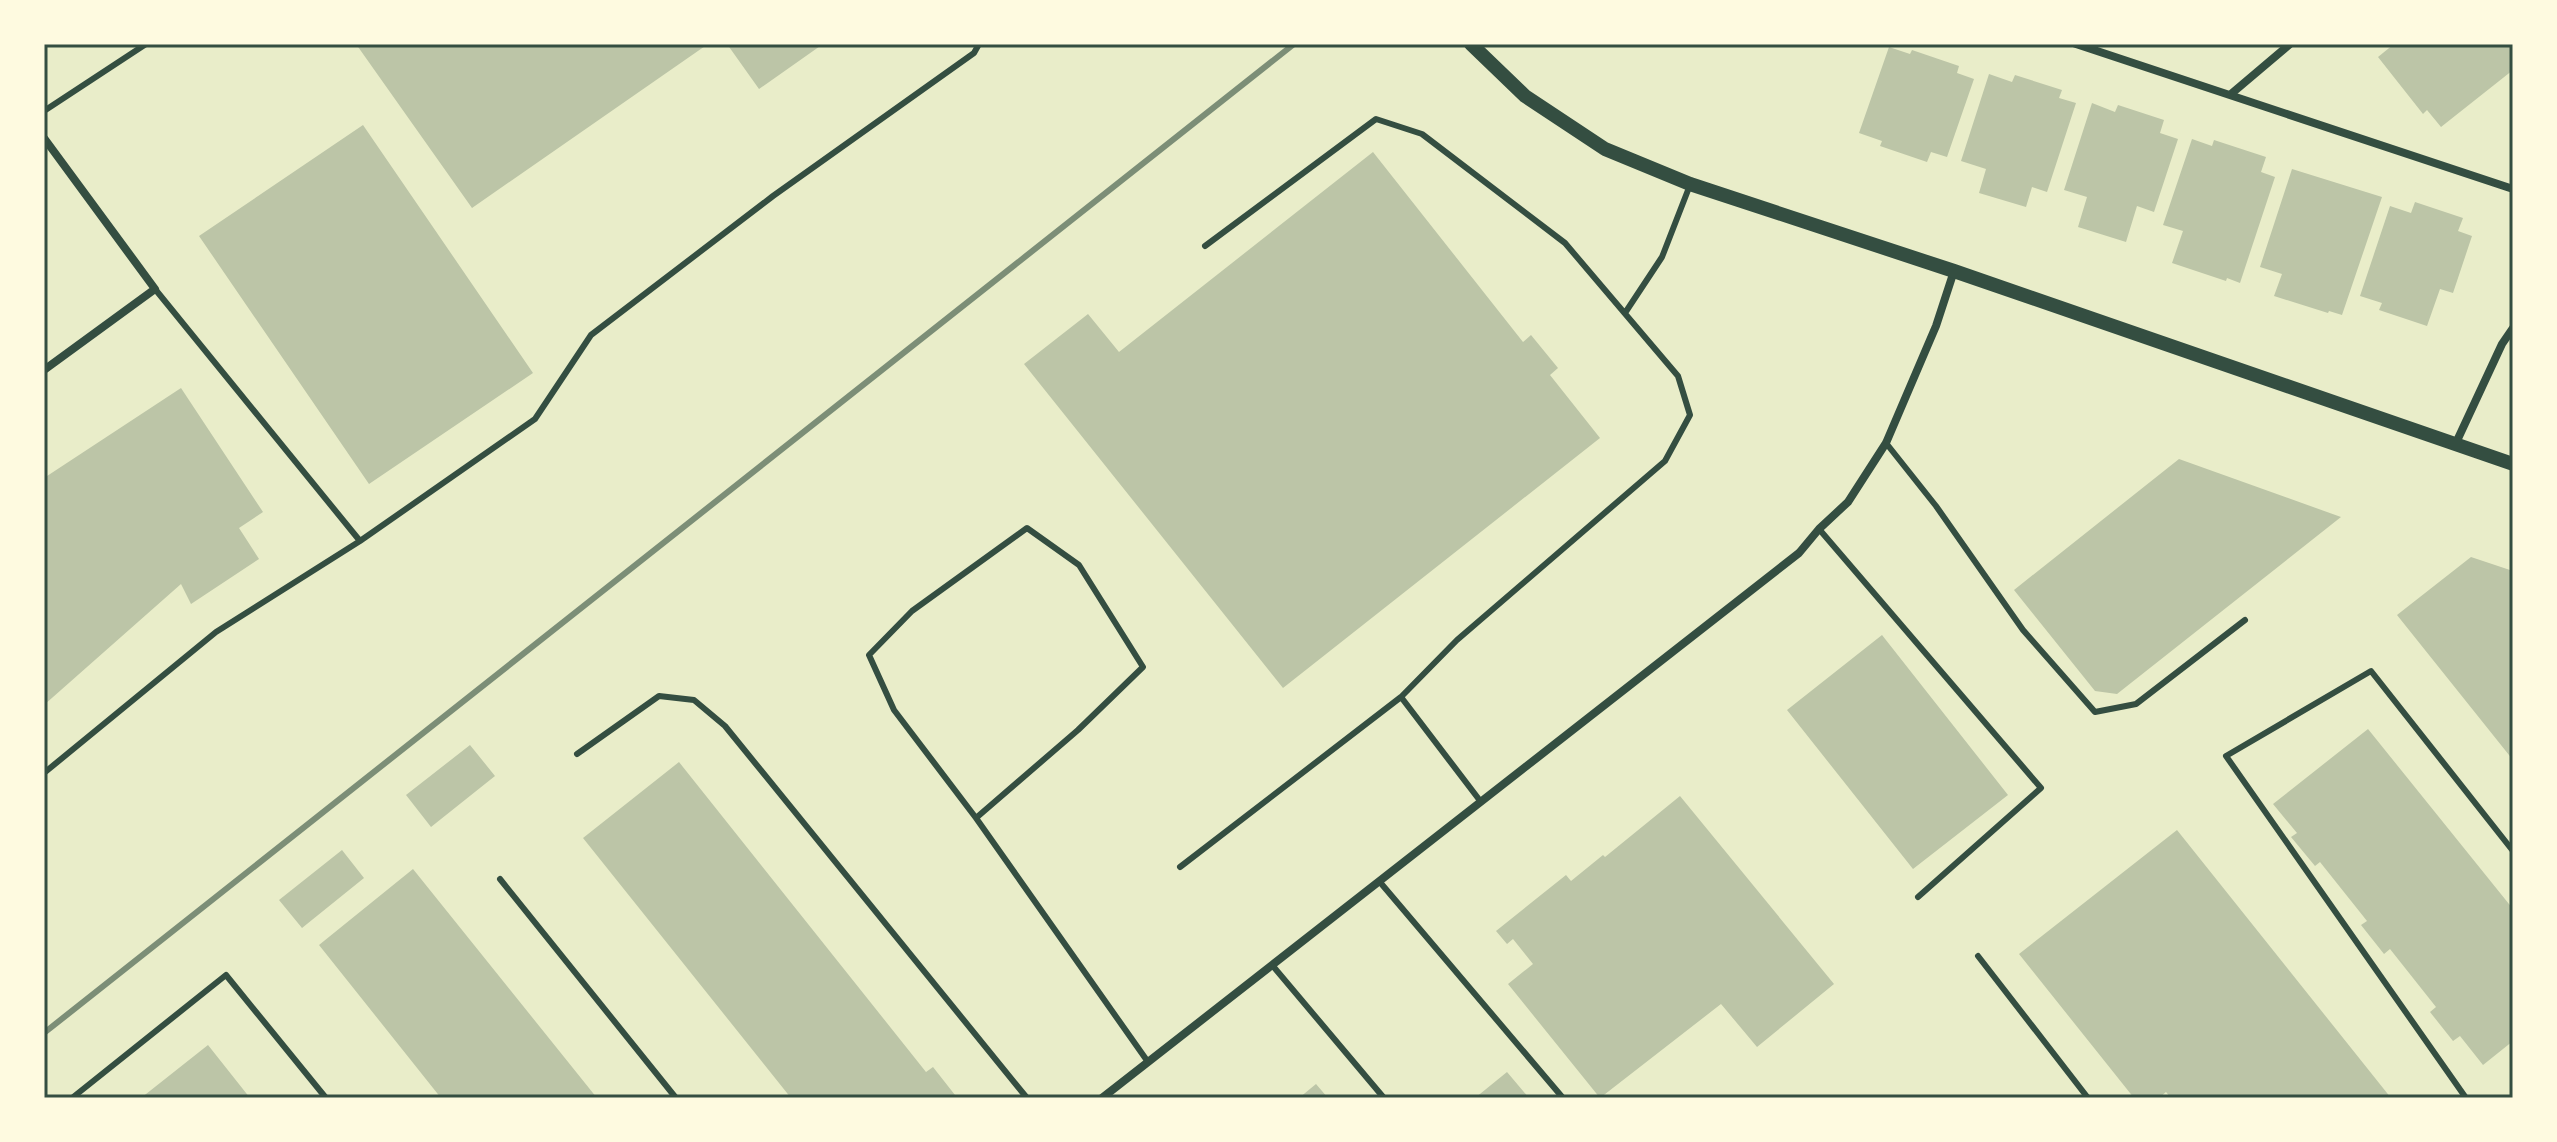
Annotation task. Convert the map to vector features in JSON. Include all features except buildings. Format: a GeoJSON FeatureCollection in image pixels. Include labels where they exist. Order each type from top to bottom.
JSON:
{"type":"FeatureCollection","features":[{"type":"Feature","properties":{"kind":"street"},"geometry":{"type":"LineString","coordinates":[[1471,44],[1525,96],[1605,149],[1690,184],[1954,271],[2513,464]]}},
{"type":"Feature","properties":{"kind":"street"},"geometry":{"type":"LineString","coordinates":[[2076,44],[2513,189]]}},
{"type":"Feature","properties":{"kind":"street"},"geometry":{"type":"LineString","coordinates":[[2231,94],[2290,44]]}},
{"type":"Feature","properties":{"kind":"street"},"geometry":{"type":"LineString","coordinates":[[44,138],[155,289],[44,370]]}},
{"type":"Feature","properties":{"kind":"street"},"geometry":{"type":"LineString","coordinates":[[1102,1098],[1799,553],[1848,502],[1886,443],[1936,326],[1954,271]]}},
{"type":"Feature","properties":{"kind":"street"},"geometry":{"type":"LineString","coordinates":[[2455,445],[2502,344],[2513,328]]}},
{"type":"Feature","properties":{"kind":"lane"},"geometry":{"type":"LineString","coordinates":[[44,111],[146,44]]}},
{"type":"Feature","properties":{"kind":"lane"},"geometry":{"type":"LineString","coordinates":[[44,773],[216,632],[360,541],[535,419],[591,335],[773,196],[974,53],[979,44]]}},
{"type":"Feature","properties":{"kind":"lane"},"geometry":{"type":"LineString","coordinates":[[1180,867],[1401,697],[1457,640],[1665,461],[1690,415],[1678,376],[1565,243],[1422,134],[1376,119],[1205,246]]}},
{"type":"Feature","properties":{"kind":"lane"},"geometry":{"type":"LineString","coordinates":[[1625,313],[1662,257],[1690,184]]}},
{"type":"Feature","properties":{"kind":"lane"},"geometry":{"type":"LineString","coordinates":[[155,289],[360,541]]}},
{"type":"Feature","properties":{"kind":"lane"},"geometry":{"type":"LineString","coordinates":[[1886,443],[1936,506],[2023,630],[2095,712],[2136,704],[2245,620]]}},
{"type":"Feature","properties":{"kind":"lane"},"geometry":{"type":"LineString","coordinates":[[976,818],[1078,730],[1143,667],[1079,565],[1027,528],[912,611],[869,655],[894,710],[976,818],[1148,1062]]}},
{"type":"Feature","properties":{"kind":"lane"},"geometry":{"type":"LineString","coordinates":[[1819,529],[2041,788],[1918,897]]}},
{"type":"Feature","properties":{"kind":"lane"},"geometry":{"type":"LineString","coordinates":[[2466,1098],[2226,756],[2371,671],[2513,851]]}},
{"type":"Feature","properties":{"kind":"lane"},"geometry":{"type":"LineString","coordinates":[[577,754],[659,696],[694,700],[725,726],[1027,1098]]}},
{"type":"Feature","properties":{"kind":"lane"},"geometry":{"type":"LineString","coordinates":[[1401,697],[1481,802]]}},
{"type":"Feature","properties":{"kind":"lane"},"geometry":{"type":"LineString","coordinates":[[500,879],[676,1098]]}},
{"type":"Feature","properties":{"kind":"lane"},"geometry":{"type":"LineString","coordinates":[[1379,881],[1563,1098]]}},
{"type":"Feature","properties":{"kind":"lane"},"geometry":{"type":"LineString","coordinates":[[1978,956],[2088,1098]]}},
{"type":"Feature","properties":{"kind":"lane"},"geometry":{"type":"LineString","coordinates":[[1272,965],[1384,1098]]}},
{"type":"Feature","properties":{"kind":"lane"},"geometry":{"type":"LineString","coordinates":[[72,1098],[226,975],[326,1098]]}},
{"type":"Feature","properties":{"kind":"railway"},"geometry":{"type":"LineString","coordinates":[[44,1033],[1294,44]]}}]}
